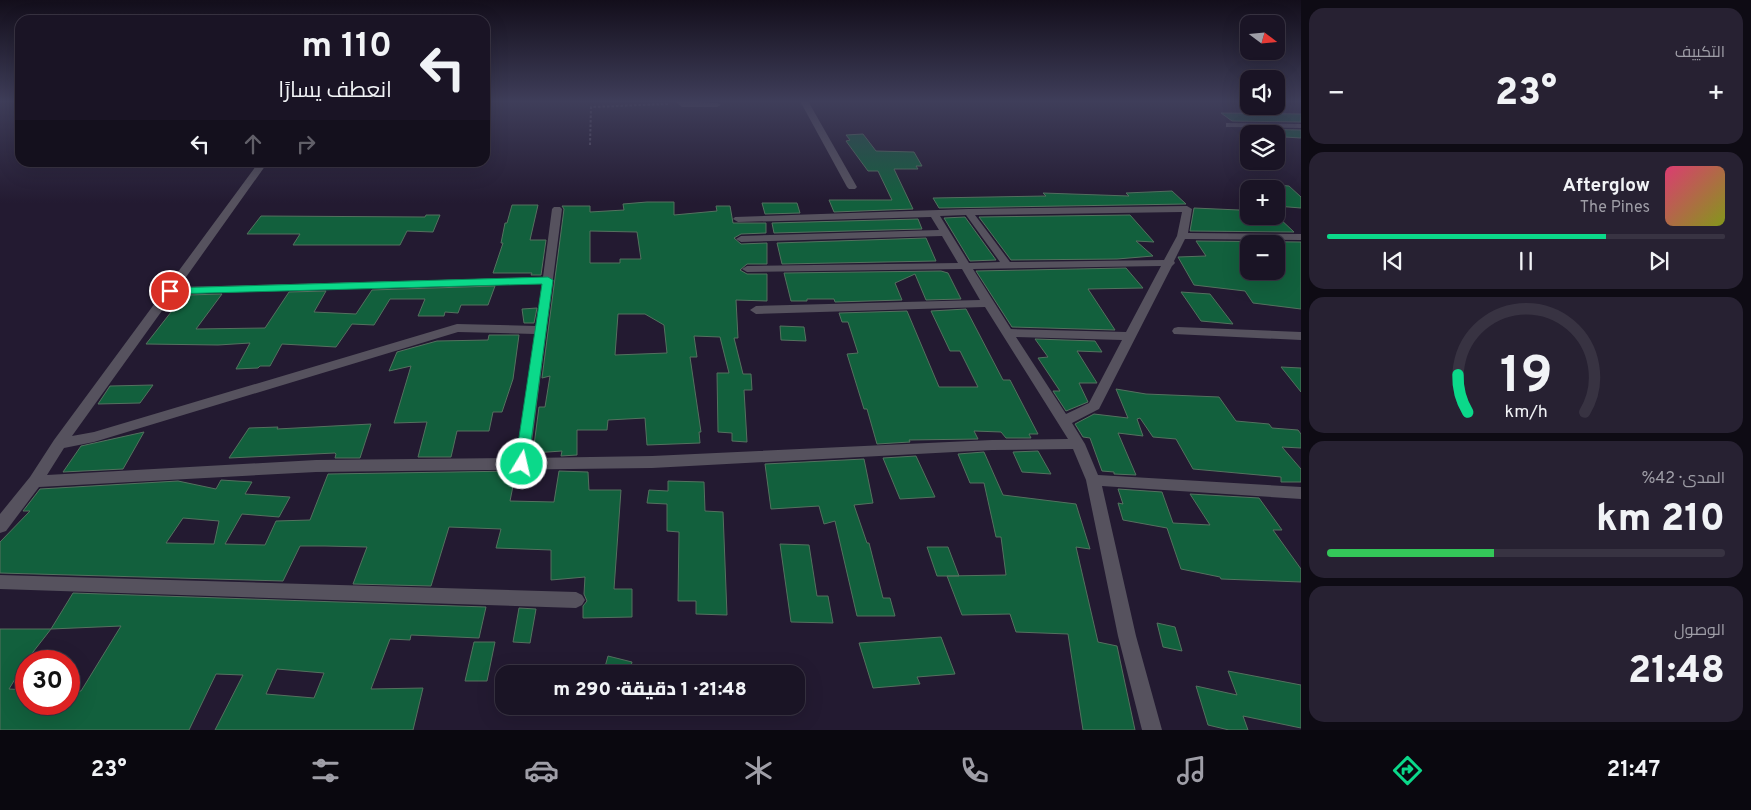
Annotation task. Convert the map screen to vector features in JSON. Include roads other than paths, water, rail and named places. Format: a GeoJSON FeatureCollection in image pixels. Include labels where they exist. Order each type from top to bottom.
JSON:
{"type":"FeatureCollection","features":[{"type":"Feature","properties":{"kind":"street"},"geometry":{"type":"LineString","coordinates":[[823,135],[852,187]]}},
{"type":"Feature","properties":{"kind":"street"},"geometry":{"type":"LineString","coordinates":[[0,526],[260,167]]}},
{"type":"Feature","properties":{"kind":"street"},"geometry":{"type":"LineString","coordinates":[[522,464],[557,209]]}},
{"type":"Feature","properties":{"kind":"street"},"geometry":{"type":"LineString","coordinates":[[738,219],[968,212],[1187,209],[1182,236],[1170,263],[1094,406],[1064,422]]}},
{"type":"Feature","properties":{"kind":"street"},"geometry":{"type":"LineString","coordinates":[[968,212],[1008,266]]}},
{"type":"Feature","properties":{"kind":"street"},"geometry":{"type":"LineString","coordinates":[[934,214],[1006,333],[1078,444],[1093,480],[1127,636],[1152,730]]}},
{"type":"Feature","properties":{"kind":"street"},"geometry":{"type":"LineString","coordinates":[[741,239],[945,233]]}},
{"type":"Feature","properties":{"kind":"street"},"geometry":{"type":"LineString","coordinates":[[1182,236],[1301,238]]}},
{"type":"Feature","properties":{"kind":"street"},"geometry":{"type":"LineString","coordinates":[[748,268],[1170,263]]}},
{"type":"Feature","properties":{"kind":"street"},"geometry":{"type":"LineString","coordinates":[[170,291],[548,280]]}},
{"type":"Feature","properties":{"kind":"street"},"geometry":{"type":"LineString","coordinates":[[756,310],[988,304]]}},
{"type":"Feature","properties":{"kind":"street"},"geometry":{"type":"LineString","coordinates":[[59,444],[94,437],[457,328],[541,330]]}},
{"type":"Feature","properties":{"kind":"street"},"geometry":{"type":"LineString","coordinates":[[1178,331],[1301,336]]}},
{"type":"Feature","properties":{"kind":"street"},"geometry":{"type":"LineString","coordinates":[[1006,333],[1131,336]]}},
{"type":"Feature","properties":{"kind":"street"},"geometry":{"type":"LineString","coordinates":[[34,481],[316,466],[652,462],[992,445],[1078,444]]}},
{"type":"Feature","properties":{"kind":"street"},"geometry":{"type":"LineString","coordinates":[[1093,480],[1301,493]]}},
{"type":"Feature","properties":{"kind":"street"},"geometry":{"type":"LineString","coordinates":[[0,582],[576,600]]}}]}
